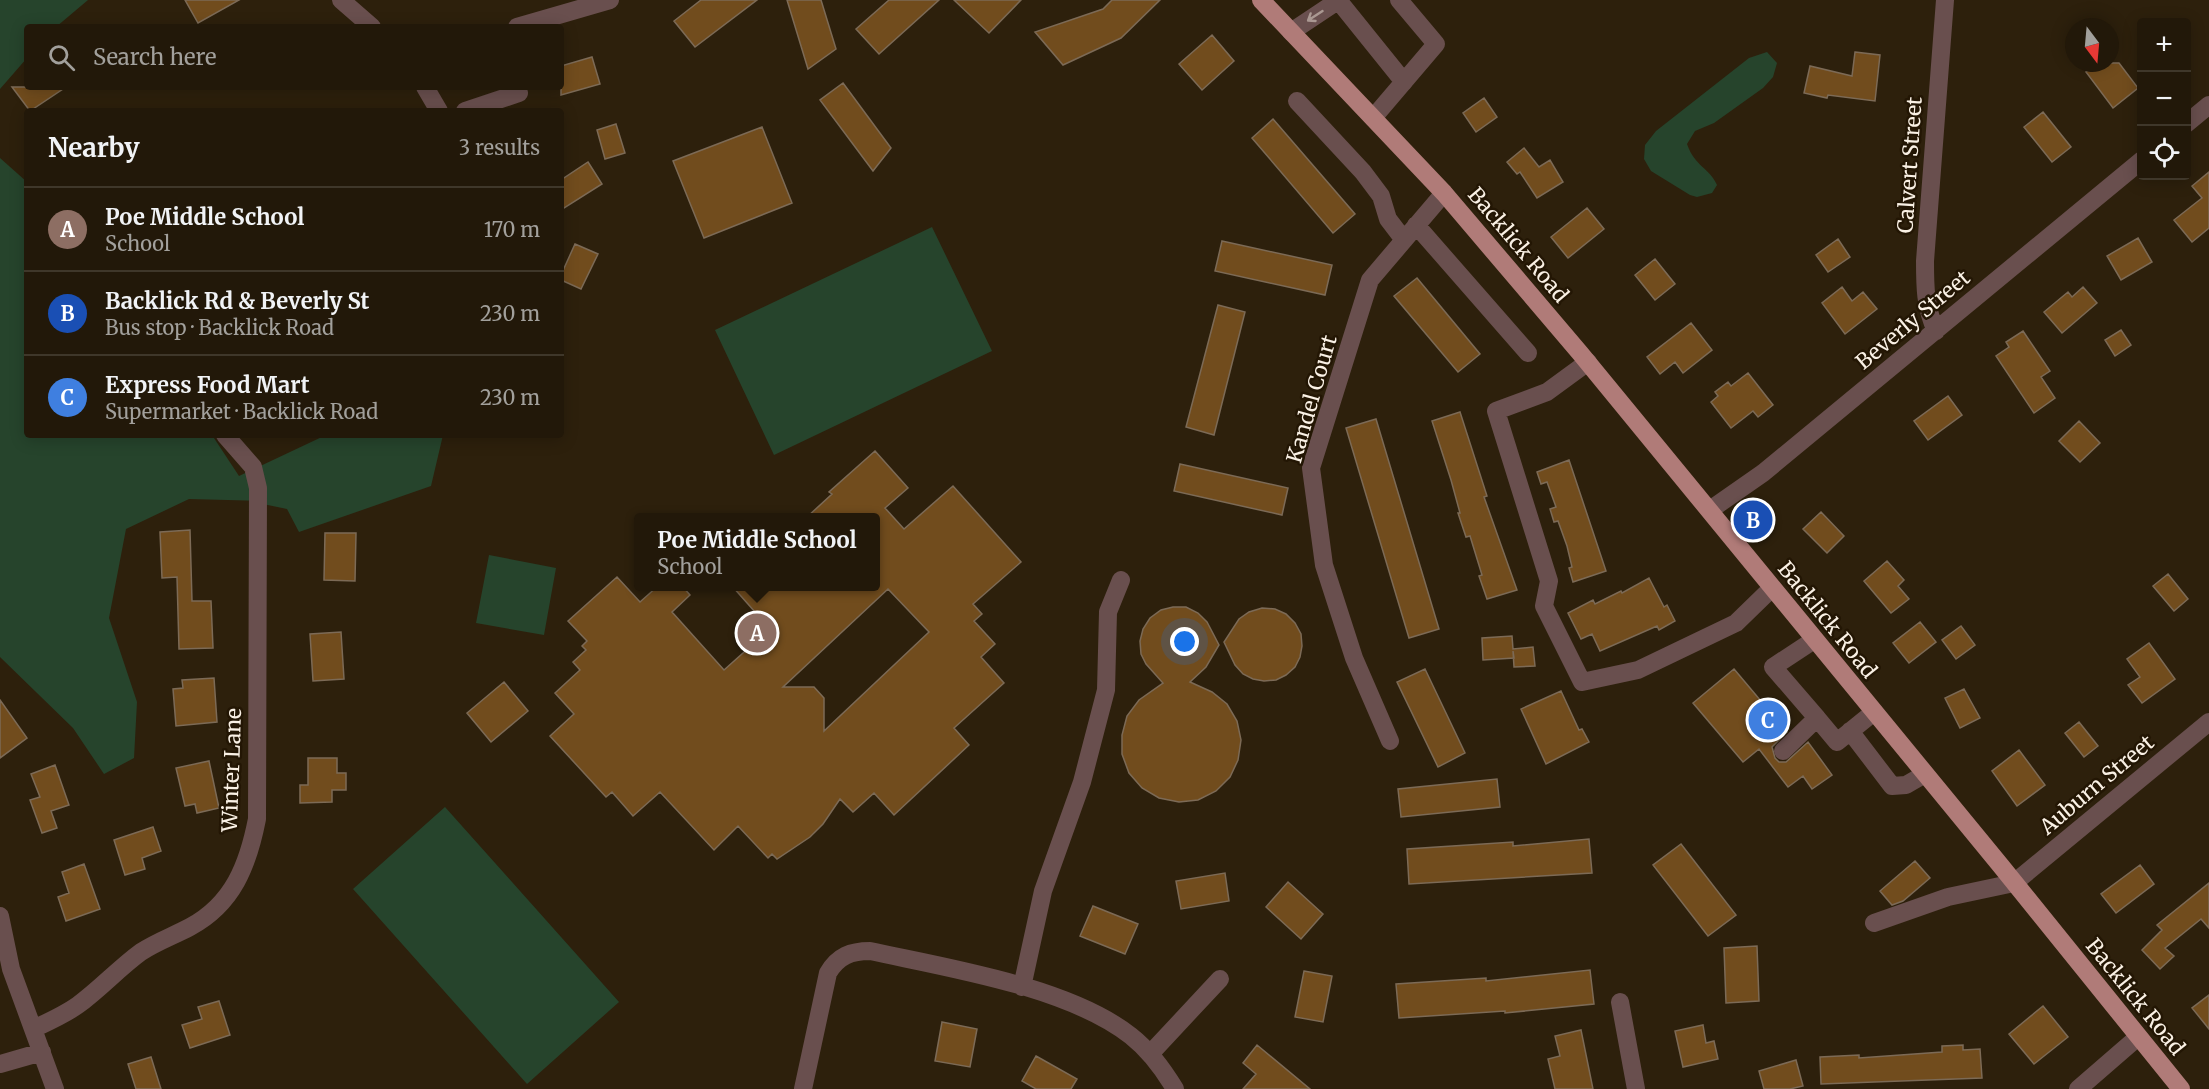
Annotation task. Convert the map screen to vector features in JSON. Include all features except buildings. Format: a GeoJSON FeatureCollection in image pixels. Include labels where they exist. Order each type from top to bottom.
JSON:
{"type":"FeatureCollection","features":[{"type":"Feature","properties":{"kind":"main road","name":"Backlick Road"},"geometry":{"type":"LineString","coordinates":[[1261,0],[1444,193],[1588,362],[2181,1089]]}},
{"type":"Feature","properties":{"kind":"street"},"geometry":{"type":"LineString","coordinates":[[341,0],[369,24]]}},
{"type":"Feature","properties":{"kind":"street"},"geometry":{"type":"LineString","coordinates":[[527,24],[610,0]]}},
{"type":"Feature","properties":{"kind":"street"},"geometry":{"type":"LineString","coordinates":[[1291,32],[1339,0],[1404,82]]}},
{"type":"Feature","properties":{"kind":"street"},"geometry":{"type":"LineString","coordinates":[[1373,118],[1436,45],[1400,0]]}},
{"type":"Feature","properties":{"kind":"street","name":"Calvert Street"},"geometry":{"type":"LineString","coordinates":[[1936,331],[1929,316],[1925,297],[1925,261],[1945,0]]}},
{"type":"Feature","properties":{"kind":"street"},"geometry":{"type":"LineString","coordinates":[[427,90],[437,108]]}},
{"type":"Feature","properties":{"kind":"street"},"geometry":{"type":"LineString","coordinates":[[474,108],[519,93]]}},
{"type":"Feature","properties":{"kind":"street"},"geometry":{"type":"LineString","coordinates":[[1297,101],[1363,172],[1381,196],[1388,219],[1404,240]]}},
{"type":"Feature","properties":{"kind":"street"},"geometry":{"type":"LineString","coordinates":[[2191,121],[2209,105]]}},
{"type":"Feature","properties":{"kind":"street","name":"Beverly Street"},"geometry":{"type":"LineString","coordinates":[[1710,510],[1762,473],[2137,164]]}},
{"type":"Feature","properties":{"kind":"street","name":"Kandel Court"},"geometry":{"type":"LineString","coordinates":[[1390,741],[1354,658],[1324,565],[1311,468],[1370,279],[1444,193]]}},
{"type":"Feature","properties":{"kind":"street"},"geometry":{"type":"LineString","coordinates":[[1416,225],[1528,354]]}},
{"type":"Feature","properties":{"kind":"street"},"geometry":{"type":"LineString","coordinates":[[1588,362],[1547,392],[1496,411],[1549,581],[1544,606],[1582,682],[1638,670],[1736,623],[1772,588]]}},
{"type":"Feature","properties":{"kind":"street","name":"Winter Lane"},"geometry":{"type":"LineString","coordinates":[[33,1029],[77,1006],[141,952],[192,926],[214,910],[228,895],[242,872],[251,849],[257,819],[256,547],[258,488],[252,467],[228,438]]}},
{"type":"Feature","properties":{"kind":"street"},"geometry":{"type":"LineString","coordinates":[[1022,987],[1043,891],[1082,782],[1106,690],[1108,612],[1120,580]]}},
{"type":"Feature","properties":{"kind":"street"},"geometry":{"type":"LineString","coordinates":[[1814,640],[1773,667],[1837,742],[1874,712]]}},
{"type":"Feature","properties":{"kind":"street"},"geometry":{"type":"LineString","coordinates":[[1783,751],[1817,718]]}},
{"type":"Feature","properties":{"kind":"street","name":"Auburn Street"},"geometry":{"type":"LineString","coordinates":[[2014,883],[2209,722]]}},
{"type":"Feature","properties":{"kind":"street"},"geometry":{"type":"LineString","coordinates":[[1850,731],[1892,786],[1906,785],[1925,774]]}},
{"type":"Feature","properties":{"kind":"street"},"geometry":{"type":"LineString","coordinates":[[1874,923],[1948,897],[2014,883]]}},
{"type":"Feature","properties":{"kind":"street"},"geometry":{"type":"LineString","coordinates":[[0,916],[11,969],[55,1089]]}},
{"type":"Feature","properties":{"kind":"street"},"geometry":{"type":"LineString","coordinates":[[802,1089],[828,973],[834,963],[843,956],[857,951],[870,951],[968,973],[1022,987],[1080,1007],[1130,1036],[1150,1054],[1175,1089]]}},
{"type":"Feature","properties":{"kind":"street"},"geometry":{"type":"LineString","coordinates":[[1150,1054],[1220,979]]}},
{"type":"Feature","properties":{"kind":"street"},"geometry":{"type":"LineString","coordinates":[[1620,1002],[1636,1089]]}},
{"type":"Feature","properties":{"kind":"street"},"geometry":{"type":"LineString","coordinates":[[2078,1089],[2138,1037]]}},
{"type":"Feature","properties":{"kind":"street"},"geometry":{"type":"LineString","coordinates":[[0,1064],[42,1052]]}},
{"type":"Feature","properties":{"kind":"green space"},"geometry":{"type":"Polygon","coordinates":[[[0,0],[88,0],[60,24],[24,24],[24,61],[0,89],[0,0]]]}},
{"type":"Feature","properties":{"kind":"green space"},"geometry":{"type":"Polygon","coordinates":[[[1767,52],[1777,63],[1773,77],[1763,88],[1714,123],[1695,131],[1687,144],[1694,158],[1714,179],[1717,185],[1712,193],[1697,197],[1690,195],[1651,171],[1644,159],[1645,145],[1656,131],[1749,58],[1767,52]]]}},
{"type":"Feature","properties":{"kind":"green space"},"geometry":{"type":"Polygon","coordinates":[[[0,158],[24,179],[24,438],[214,438],[239,476],[320,438],[442,438],[431,486],[299,532],[287,509],[263,504],[263,501],[189,499],[126,529],[109,618],[137,702],[134,758],[104,774],[73,728],[0,657],[0,158]]]}},
{"type":"Feature","properties":{"kind":"green space"},"geometry":{"type":"Polygon","coordinates":[[[932,227],[992,351],[774,455],[715,330],[932,227]]]}},
{"type":"Feature","properties":{"kind":"green space"},"geometry":{"type":"Polygon","coordinates":[[[489,555],[556,568],[544,635],[476,623],[489,555]]]}},
{"type":"Feature","properties":{"kind":"green space"},"geometry":{"type":"Polygon","coordinates":[[[445,807],[619,1002],[527,1084],[353,889],[445,807]]]}},
{"type":"Feature","properties":{"kind":"place","name":"Backlick Rd & Beverly St"},"geometry":{"type":"Point","coordinates":[1753,520]}},
{"type":"Feature","properties":{"kind":"place","name":"Poe Middle School"},"geometry":{"type":"Point","coordinates":[757,633]}},
{"type":"Feature","properties":{"kind":"place","name":"Express Food Mart"},"geometry":{"type":"Point","coordinates":[1768,720]}}]}
